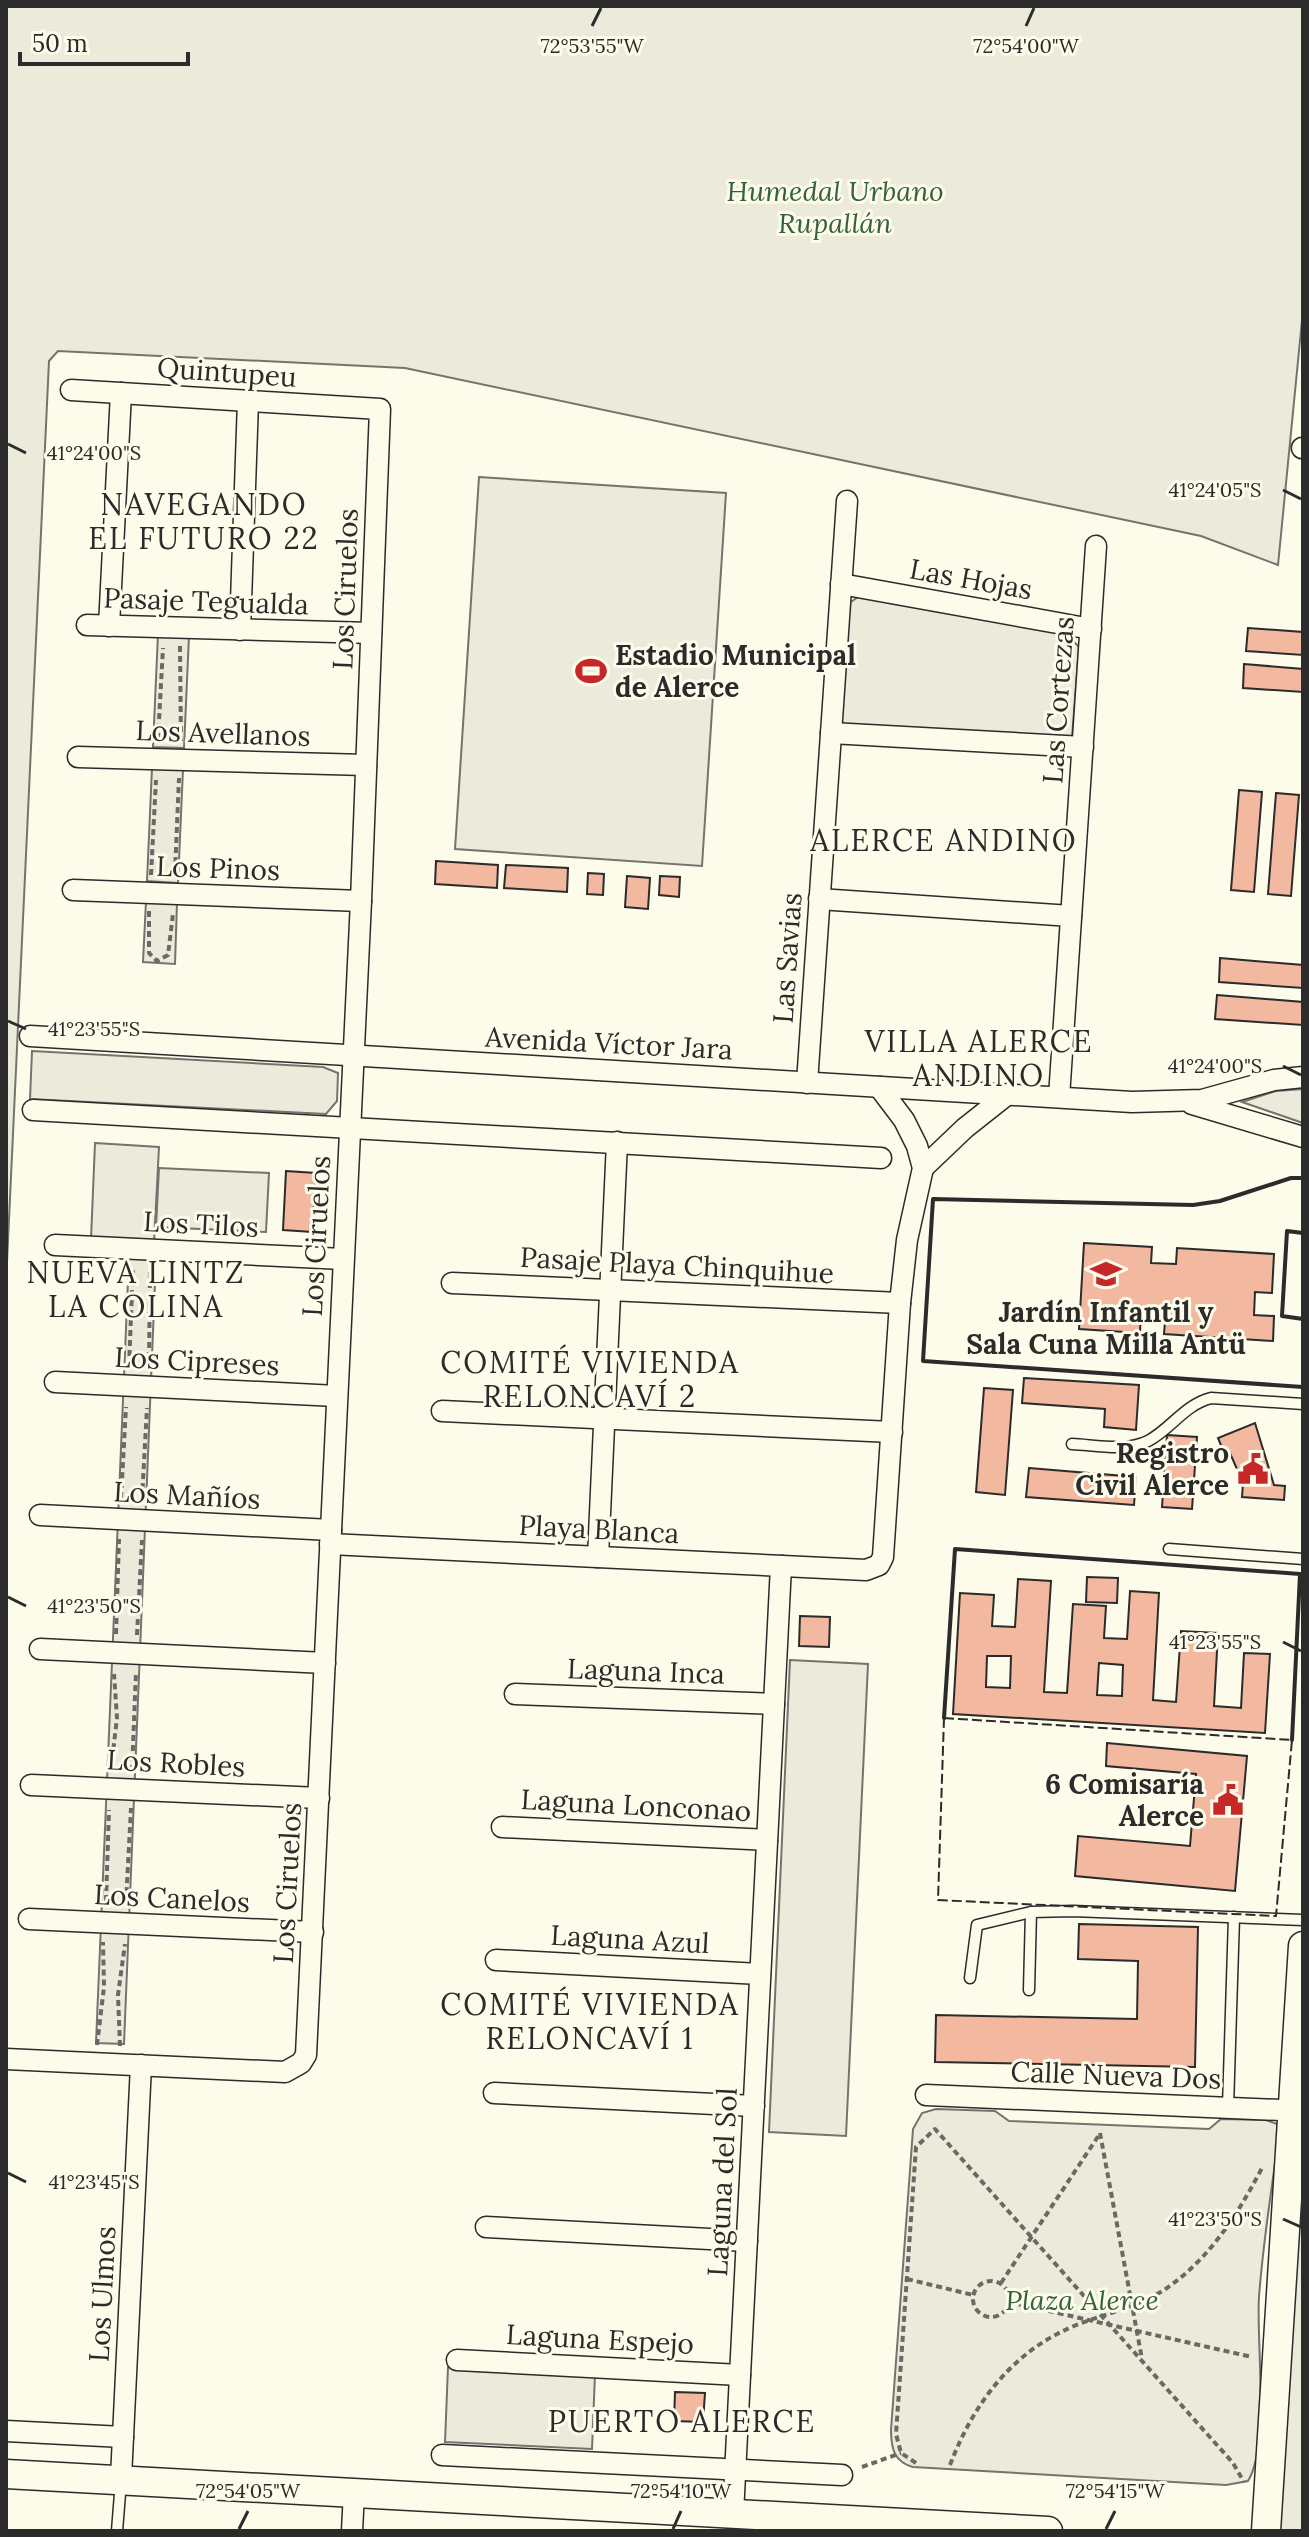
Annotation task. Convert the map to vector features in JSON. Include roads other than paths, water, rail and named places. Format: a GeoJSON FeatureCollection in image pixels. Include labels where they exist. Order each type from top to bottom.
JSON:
{"type":"FeatureCollection","features":[{"type":"Feature","properties":{"kind":"main road"},"geometry":{"type":"LineString","coordinates":[[1266,2531],[1297,2110],[1303,1946]]}},
{"type":"Feature","properties":{"kind":"main road"},"geometry":{"type":"LineString","coordinates":[[6,2474],[1048,2531]]}},
{"type":"Feature","properties":{"kind":"street","name":"Quintupeu"},"geometry":{"type":"LineString","coordinates":[[71,390],[380,409]]}},
{"type":"Feature","properties":{"kind":"street"},"geometry":{"type":"LineString","coordinates":[[109,626],[121,393]]}},
{"type":"Feature","properties":{"kind":"street"},"geometry":{"type":"LineString","coordinates":[[240,630],[248,401]]}},
{"type":"Feature","properties":{"kind":"street","name":"Los Ciruelos"},"geometry":{"type":"LineString","coordinates":[[141,2065],[285,2072],[301,2063],[308,2046],[361,901],[380,409]]}},
{"type":"Feature","properties":{"kind":"street","name":"Las Savias"},"geometry":{"type":"LineString","coordinates":[[807,1083],[847,501]]}},
{"type":"Feature","properties":{"kind":"street","name":"Las Cortezas"},"geometry":{"type":"LineString","coordinates":[[1059,1097],[1096,546]]}},
{"type":"Feature","properties":{"kind":"street","name":"Las Hojas"},"geometry":{"type":"LineString","coordinates":[[841,584],[1091,629]]}},
{"type":"Feature","properties":{"kind":"street","name":"Pasaje Tegualda"},"geometry":{"type":"LineString","coordinates":[[87,625],[371,633]]}},
{"type":"Feature","properties":{"kind":"street"},"geometry":{"type":"LineString","coordinates":[[831,733],[1083,747]]}},
{"type":"Feature","properties":{"kind":"street","name":"Los Avellanos"},"geometry":{"type":"LineString","coordinates":[[78,757],[366,765]]}},
{"type":"Feature","properties":{"kind":"street","name":"Los Pinos"},"geometry":{"type":"LineString","coordinates":[[73,890],[361,901]]}},
{"type":"Feature","properties":{"kind":"street"},"geometry":{"type":"LineString","coordinates":[[819,899],[1071,916]]}},
{"type":"Feature","properties":{"kind":"street","name":"Avenida Víctor Jara"},"geometry":{"type":"LineString","coordinates":[[30,1036],[1059,1097],[1193,1101],[1274,1080],[1303,1077]]}},
{"type":"Feature","properties":{"kind":"street"},"geometry":{"type":"LineString","coordinates":[[442,1411],[892,1432],[907,1240],[923,1168],[917,1146],[904,1120],[879,1087]]}},
{"type":"Feature","properties":{"kind":"street"},"geometry":{"type":"LineString","coordinates":[[923,1168],[965,1128],[1008,1094]]}},
{"type":"Feature","properties":{"kind":"street","name":"Avenida Víctor Jara"},"geometry":{"type":"LineString","coordinates":[[1193,1101],[1303,1137]]}},
{"type":"Feature","properties":{"kind":"street"},"geometry":{"type":"LineString","coordinates":[[33,1110],[881,1158]]}},
{"type":"Feature","properties":{"kind":"street"},"geometry":{"type":"LineString","coordinates":[[598,1557],[617,1142]]}},
{"type":"Feature","properties":{"kind":"street","name":"Los Tilos"},"geometry":{"type":"LineString","coordinates":[[55,1245],[343,1259]]}},
{"type":"Feature","properties":{"kind":"street","name":"Pasaje Playa Chinquihue"},"geometry":{"type":"LineString","coordinates":[[452,1283],[900,1303]]}},
{"type":"Feature","properties":{"kind":"street","name":"Los Cipreses"},"geometry":{"type":"LineString","coordinates":[[55,1382],[337,1396]]}},
{"type":"Feature","properties":{"kind":"street","name":"Playa Blanca"},"geometry":{"type":"LineString","coordinates":[[331,1537],[598,1557],[866,1570],[879,1565],[883,1557],[892,1432]]}},
{"type":"Feature","properties":{"kind":"street","name":"Los Mañíos"},"geometry":{"type":"LineString","coordinates":[[40,1515],[331,1537]]}},
{"type":"Feature","properties":{"kind":"street","name":"Laguna del Sol"},"geometry":{"type":"LineString","coordinates":[[733,2514],[781,1566]]}},
{"type":"Feature","properties":{"kind":"street"},"geometry":{"type":"LineString","coordinates":[[40,1649],[325,1663]]}},
{"type":"Feature","properties":{"kind":"street","name":"Laguna Inca"},"geometry":{"type":"LineString","coordinates":[[515,1694],[774,1704]]}},
{"type":"Feature","properties":{"kind":"street","name":"Los Robles"},"geometry":{"type":"LineString","coordinates":[[31,1785],[319,1798]]}},
{"type":"Feature","properties":{"kind":"street","name":"Laguna Lonconao"},"geometry":{"type":"LineString","coordinates":[[502,1827],[767,1840]]}},
{"type":"Feature","properties":{"kind":"street","name":"Los Canelos"},"geometry":{"type":"LineString","coordinates":[[29,1919],[313,1932]]}},
{"type":"Feature","properties":{"kind":"street","name":"Laguna Azul"},"geometry":{"type":"LineString","coordinates":[[496,1960],[760,1974]]}},
{"type":"Feature","properties":{"kind":"street"},"geometry":{"type":"LineString","coordinates":[[6,2059],[141,2065]]}},
{"type":"Feature","properties":{"kind":"street","name":"Los Ulmos"},"geometry":{"type":"LineString","coordinates":[[121,2478],[141,2065]]}},
{"type":"Feature","properties":{"kind":"street"},"geometry":{"type":"LineString","coordinates":[[494,2093],[754,2106]]}},
{"type":"Feature","properties":{"kind":"street","name":"Calle Nueva Dos"},"geometry":{"type":"LineString","coordinates":[[926,2095],[1297,2110]]}},
{"type":"Feature","properties":{"kind":"street"},"geometry":{"type":"LineString","coordinates":[[486,2227],[747,2241]]}},
{"type":"Feature","properties":{"kind":"street","name":"Laguna Espejo"},"geometry":{"type":"LineString","coordinates":[[457,2360],[740,2375]]}},
{"type":"Feature","properties":{"kind":"street"},"geometry":{"type":"LineString","coordinates":[[6,2431],[123,2437]]}},
{"type":"Feature","properties":{"kind":"street"},"geometry":{"type":"LineString","coordinates":[[442,2455],[842,2475]]}},
{"type":"Feature","properties":{"kind":"street"},"geometry":{"type":"LineString","coordinates":[[352,2531],[354,2492]]}},
{"type":"Feature","properties":{"kind":"lane"},"geometry":{"type":"LineString","coordinates":[[1072,1444],[1125,1447],[1148,1441],[1199,1401],[1211,1398],[1303,1404]]}},
{"type":"Feature","properties":{"kind":"lane"},"geometry":{"type":"LineString","coordinates":[[1169,1549],[1303,1559]]}},
{"type":"Feature","properties":{"kind":"lane"},"geometry":{"type":"LineString","coordinates":[[1029,1990],[1031,1912]]}},
{"type":"Feature","properties":{"kind":"lane"},"geometry":{"type":"LineString","coordinates":[[970,1978],[977,1925],[1031,1912],[1303,1920]]}},
{"type":"Feature","properties":{"kind":"lane"},"geometry":{"type":"LineString","coordinates":[[1228,2107],[1234,1917]]}},
{"type":"Feature","properties":{"kind":"lane"},"geometry":{"type":"LineString","coordinates":[[117,2531],[121,2478]]}},
{"type":"Feature","properties":{"kind":"place","name":"Estadio Municipal de Alerce"},"geometry":{"type":"Point","coordinates":[591,671]}},
{"type":"Feature","properties":{"kind":"place","name":"Jardín Infantil y Sala Cuna Milla Antü"},"geometry":{"type":"Point","coordinates":[1106,1274]}},
{"type":"Feature","properties":{"kind":"place","name":"Registro Civil Alerce"},"geometry":{"type":"Point","coordinates":[1253,1469]}},
{"type":"Feature","properties":{"kind":"place","name":"6 Comisaría Alerce"},"geometry":{"type":"Point","coordinates":[1228,1800]}},
{"type":"Feature","properties":{"kind":"district","name":"NAVEGANDO EL FUTURO 22"},"geometry":{"type":"Point","coordinates":[204,522]}},
{"type":"Feature","properties":{"kind":"district","name":"ALERCE ANDINO"},"geometry":{"type":"Point","coordinates":[944,841]}},
{"type":"Feature","properties":{"kind":"district","name":"VILLA ALERCE ANDINO"},"geometry":{"type":"Point","coordinates":[979,1059]}},
{"type":"Feature","properties":{"kind":"district","name":"NUEVA LINTZ LA COLINA"},"geometry":{"type":"Point","coordinates":[136,1290]}},
{"type":"Feature","properties":{"kind":"district","name":"COMITÉ VIVIENDA RELONCAVÍ 2"},"geometry":{"type":"Point","coordinates":[590,1380]}},
{"type":"Feature","properties":{"kind":"district","name":"COMITÉ VIVIENDA RELONCAVÍ 1"},"geometry":{"type":"Point","coordinates":[590,2022]}},
{"type":"Feature","properties":{"kind":"district","name":"PUERTO ALERCE"},"geometry":{"type":"Point","coordinates":[682,2422]}},
{"type":"Feature","properties":{"kind":"park label","name":"Humedal Urbano Rupallán"},"geometry":{"type":"Point","coordinates":[835,207]}},
{"type":"Feature","properties":{"kind":"park label","name":"Plaza Alerce"},"geometry":{"type":"Point","coordinates":[1082,2300]}}]}
